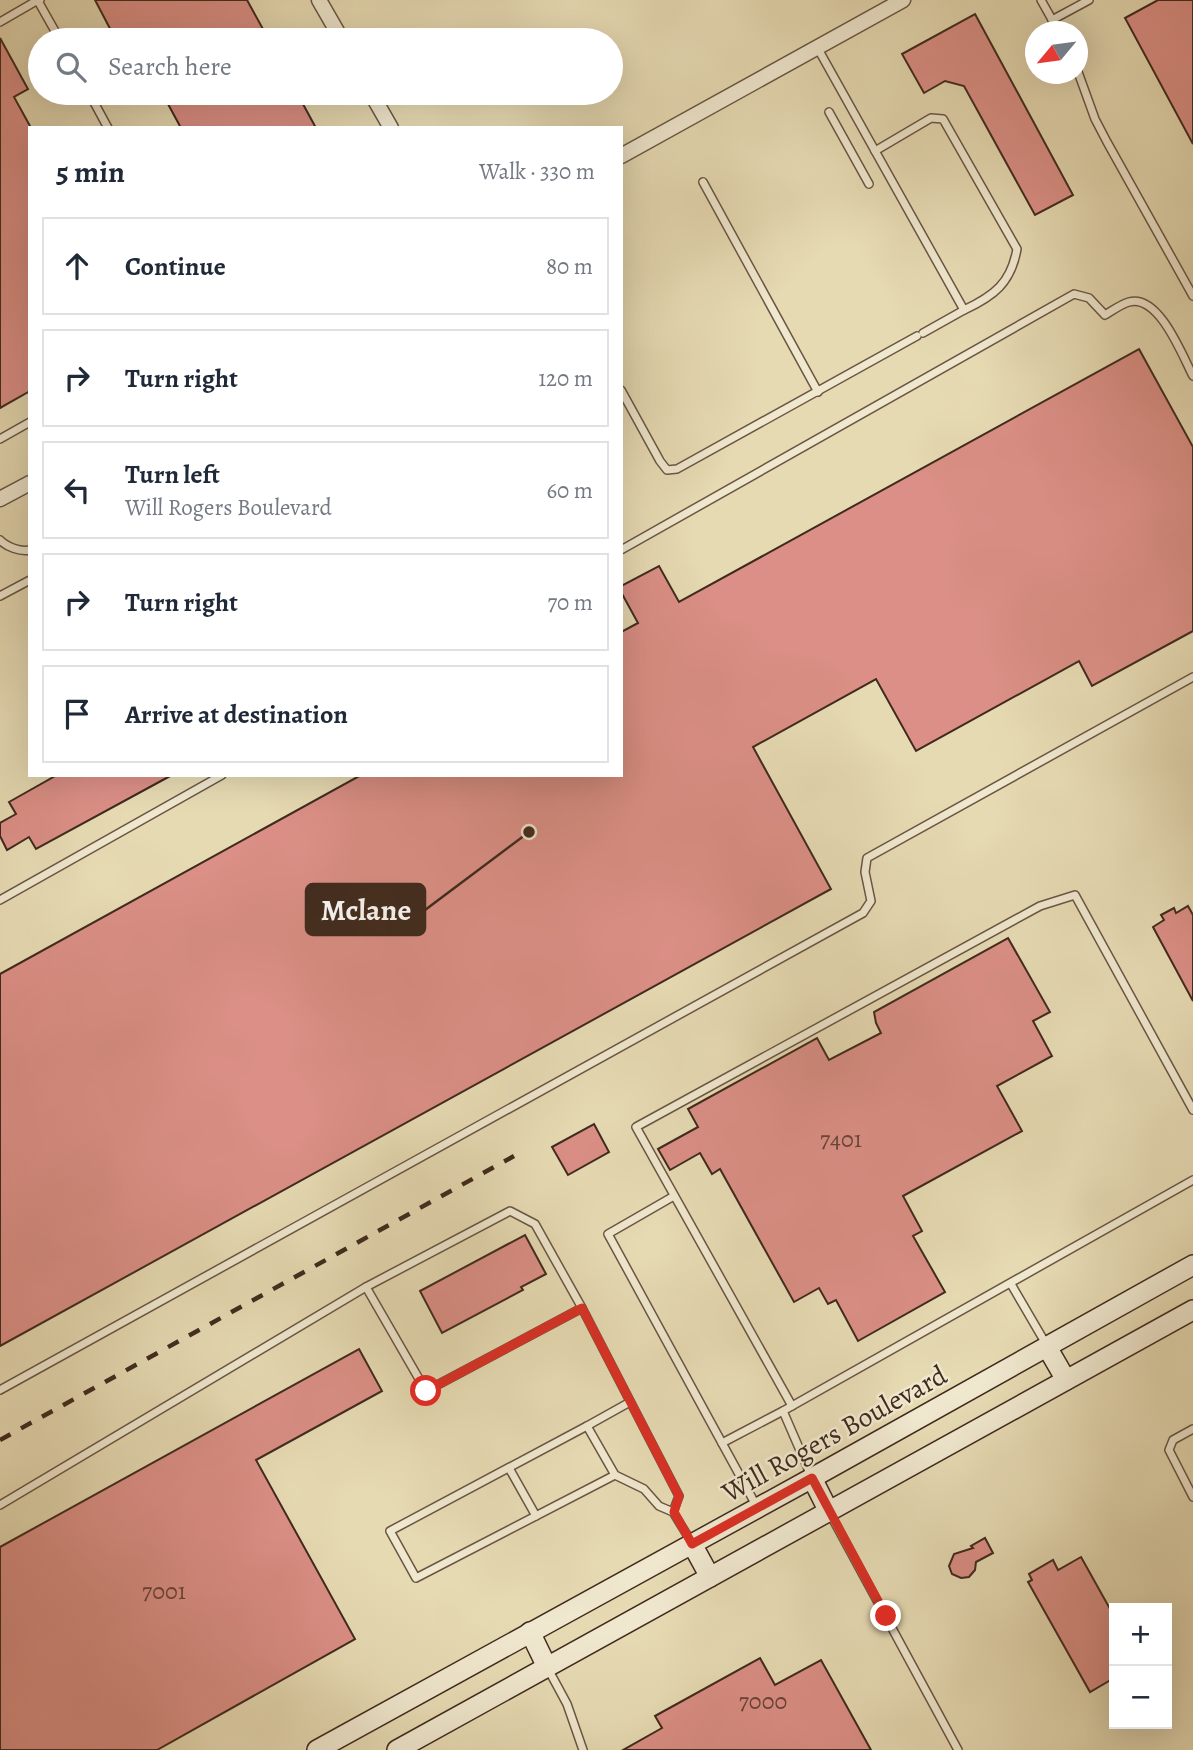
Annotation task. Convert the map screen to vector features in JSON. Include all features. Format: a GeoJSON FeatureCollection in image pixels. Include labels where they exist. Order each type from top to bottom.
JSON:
{"type":"FeatureCollection","features":[{"type":"Feature","properties":{"kind":"main road","name":"Will Rogers Boulevard"},"geometry":{"type":"LineString","coordinates":[[317,1750],[1193,1265]]}},
{"type":"Feature","properties":{"kind":"main road"},"geometry":{"type":"LineString","coordinates":[[397,1750],[1193,1310]]}},
{"type":"Feature","properties":{"kind":"main road"},"geometry":{"type":"LineString","coordinates":[[1047,1347],[1066,1380]]}},
{"type":"Feature","properties":{"kind":"main road"},"geometry":{"type":"LineString","coordinates":[[812,1478],[829,1512]]}},
{"type":"Feature","properties":{"kind":"main road"},"geometry":{"type":"LineString","coordinates":[[692,1544],[710,1577]]}},
{"type":"Feature","properties":{"kind":"main road"},"geometry":{"type":"LineString","coordinates":[[530,1632],[547,1667]]}},
{"type":"Feature","properties":{"kind":"street"},"geometry":{"type":"LineString","coordinates":[[319,0],[335,28]]}},
{"type":"Feature","properties":{"kind":"street"},"geometry":{"type":"LineString","coordinates":[[623,155],[904,0]]}},
{"type":"Feature","properties":{"kind":"street"},"geometry":{"type":"LineString","coordinates":[[378,105],[390,126]]}},
{"type":"Feature","properties":{"kind":"street"},"geometry":{"type":"LineString","coordinates":[[0,499],[28,484]]}},
{"type":"Feature","properties":{"kind":"lane"},"geometry":{"type":"LineString","coordinates":[[0,22],[39,0],[54,28]]}},
{"type":"Feature","properties":{"kind":"lane"},"geometry":{"type":"LineString","coordinates":[[1041,0],[1052,20],[1089,0]]}},
{"type":"Feature","properties":{"kind":"lane"},"geometry":{"type":"LineString","coordinates":[[817,47],[964,310]]}},
{"type":"Feature","properties":{"kind":"lane"},"geometry":{"type":"LineString","coordinates":[[1082,84],[1095,120],[1193,296]]}},
{"type":"Feature","properties":{"kind":"lane"},"geometry":{"type":"LineString","coordinates":[[96,105],[107,126]]}},
{"type":"Feature","properties":{"kind":"lane"},"geometry":{"type":"LineString","coordinates":[[829,112],[869,184]]}},
{"type":"Feature","properties":{"kind":"lane"},"geometry":{"type":"LineString","coordinates":[[623,393],[667,470],[677,470],[982,302],[1004,284],[1014,265],[1017,249],[943,119],[931,118],[875,150]]}},
{"type":"Feature","properties":{"kind":"lane"},"geometry":{"type":"LineString","coordinates":[[703,182],[818,392]]}},
{"type":"Feature","properties":{"kind":"lane"},"geometry":{"type":"LineString","coordinates":[[623,549],[1074,294],[1090,298],[1105,315],[1130,301],[1147,303],[1160,316],[1193,376]]}},
{"type":"Feature","properties":{"kind":"lane"},"geometry":{"type":"LineString","coordinates":[[0,439],[28,423]]}},
{"type":"Feature","properties":{"kind":"lane"},"geometry":{"type":"LineString","coordinates":[[0,540],[6,546],[28,550]]}},
{"type":"Feature","properties":{"kind":"lane"},"geometry":{"type":"LineString","coordinates":[[0,596],[28,581]]}},
{"type":"Feature","properties":{"kind":"lane"},"geometry":{"type":"LineString","coordinates":[[0,1390],[863,914],[871,901],[865,872],[867,858],[1193,677]]}},
{"type":"Feature","properties":{"kind":"lane"},"geometry":{"type":"LineString","coordinates":[[0,900],[218,777]]}},
{"type":"Feature","properties":{"kind":"lane"},"geometry":{"type":"LineString","coordinates":[[792,1406],[636,1127],[1040,906],[1074,895],[1193,1110]]}},
{"type":"Feature","properties":{"kind":"lane"},"geometry":{"type":"LineString","coordinates":[[722,1443],[1193,1180]]}},
{"type":"Feature","properties":{"kind":"lane"},"geometry":{"type":"LineString","coordinates":[[674,1196],[608,1234],[758,1508]]}},
{"type":"Feature","properties":{"kind":"lane"},"geometry":{"type":"LineString","coordinates":[[0,1505],[366,1287],[510,1211],[535,1224],[582,1308],[679,1496],[674,1512]]}},
{"type":"Feature","properties":{"kind":"lane"},"geometry":{"type":"LineString","coordinates":[[1011,1284],[1047,1347]]}},
{"type":"Feature","properties":{"kind":"lane"},"geometry":{"type":"LineString","coordinates":[[366,1287],[426,1391],[582,1308]]}},
{"type":"Feature","properties":{"kind":"lane"},"geometry":{"type":"LineString","coordinates":[[615,1475],[416,1578],[390,1531],[630,1402]]}},
{"type":"Feature","properties":{"kind":"lane"},"geometry":{"type":"LineString","coordinates":[[783,1411],[812,1478]]}},
{"type":"Feature","properties":{"kind":"lane"},"geometry":{"type":"LineString","coordinates":[[587,1426],[615,1475],[644,1489],[659,1506],[674,1512],[692,1544]]}},
{"type":"Feature","properties":{"kind":"lane"},"geometry":{"type":"LineString","coordinates":[[1193,1429],[1172,1440],[1170,1450],[1193,1497]]}},
{"type":"Feature","properties":{"kind":"lane"},"geometry":{"type":"LineString","coordinates":[[509,1468],[536,1516]]}},
{"type":"Feature","properties":{"kind":"lane"},"geometry":{"type":"LineString","coordinates":[[829,1512],[958,1750]]}},
{"type":"Feature","properties":{"kind":"lane"},"geometry":{"type":"LineString","coordinates":[[547,1667],[567,1704],[583,1750]]}},
{"type":"Feature","properties":{"kind":"building"},"geometry":{"type":"Polygon","coordinates":[[[95,0],[247,0],[262,28],[110,28],[95,0]]]}},
{"type":"Feature","properties":{"kind":"building"},"geometry":{"type":"Polygon","coordinates":[[[1158,0],[1193,0],[1193,144],[1125,18],[1158,0]]]}},
{"type":"Feature","properties":{"kind":"building"},"geometry":{"type":"Polygon","coordinates":[[[975,14],[1073,195],[1035,215],[964,86],[945,81],[924,93],[902,54],[975,14]]]}},
{"type":"Feature","properties":{"kind":"building"},"geometry":{"type":"Polygon","coordinates":[[[0,38],[28,89],[14,97],[30,126],[28,392],[0,408],[0,38]]]}},
{"type":"Feature","properties":{"kind":"building"},"geometry":{"type":"Polygon","coordinates":[[[169,105],[304,105],[315,126],[180,126],[169,105]]]}},
{"type":"Feature","properties":{"kind":"building"},"geometry":{"type":"Polygon","coordinates":[[[1139,349],[1193,447],[1193,631],[1092,686],[1079,661],[916,751],[876,679],[753,747],[831,889],[0,1346],[0,974],[357,777],[623,777],[623,631],[638,623],[623,596],[623,585],[659,566],[679,602],[1139,349]]]}},
{"type":"Feature","properties":{"kind":"building"},"geometry":{"type":"Polygon","coordinates":[[[53,777],[168,777],[36,849],[29,837],[7,850],[0,836],[0,823],[16,814],[9,802],[53,777]]]}},
{"type":"Feature","properties":{"kind":"building"},"geometry":{"type":"Polygon","coordinates":[[[1188,906],[1193,915],[1193,1001],[1153,927],[1164,920],[1161,915],[1174,908],[1176,913],[1188,906]]]}},
{"type":"Feature","properties":{"kind":"building"},"geometry":{"type":"Polygon","coordinates":[[[1008,938],[1050,1012],[1033,1021],[1052,1056],[997,1086],[1022,1131],[903,1196],[922,1231],[913,1236],[945,1292],[858,1341],[836,1300],[828,1304],[819,1288],[794,1302],[720,1169],[712,1174],[700,1153],[670,1170],[658,1149],[698,1127],[688,1109],[817,1038],[829,1060],[881,1033],[874,1012],[1008,938]]]}},
{"type":"Feature","properties":{"kind":"building"},"geometry":{"type":"Polygon","coordinates":[[[594,1124],[609,1152],[568,1175],[552,1147],[594,1124]]]}},
{"type":"Feature","properties":{"kind":"building"},"geometry":{"type":"Polygon","coordinates":[[[525,1235],[546,1274],[521,1287],[523,1290],[442,1333],[420,1291],[525,1235]]]}},
{"type":"Feature","properties":{"kind":"building"},"geometry":{"type":"Polygon","coordinates":[[[359,1349],[382,1391],[256,1460],[355,1639],[157,1750],[0,1750],[0,1547],[359,1349]]]}},
{"type":"Feature","properties":{"kind":"building"},"geometry":{"type":"Polygon","coordinates":[[[985,1538],[993,1553],[976,1562],[975,1570],[969,1577],[961,1578],[952,1574],[949,1566],[954,1554],[973,1548],[971,1546],[985,1538]]]}},
{"type":"Feature","properties":{"kind":"building"},"geometry":{"type":"Polygon","coordinates":[[[1081,1557],[1109,1607],[1109,1681],[1090,1692],[1028,1582],[1032,1580],[1029,1574],[1053,1560],[1058,1570],[1081,1557]]]}},
{"type":"Feature","properties":{"kind":"building"},"geometry":{"type":"Polygon","coordinates":[[[760,1658],[775,1685],[821,1660],[871,1750],[623,1750],[662,1728],[655,1716],[760,1658]]]}},
{"type":"Feature","properties":{"kind":"railway"},"geometry":{"type":"LineString","coordinates":[[0,1440],[514,1156]]}},
{"type":"Feature","properties":{"kind":"place","name":"Mclane"},"geometry":{"type":"Point","coordinates":[529,832]}},
{"type":"Feature","properties":{"kind":"route"},"geometry":{"type":"LineString","coordinates":[[426,1391],[582,1308],[679,1496],[674,1512],[692,1544],[812,1478],[886,1616]]}}]}
